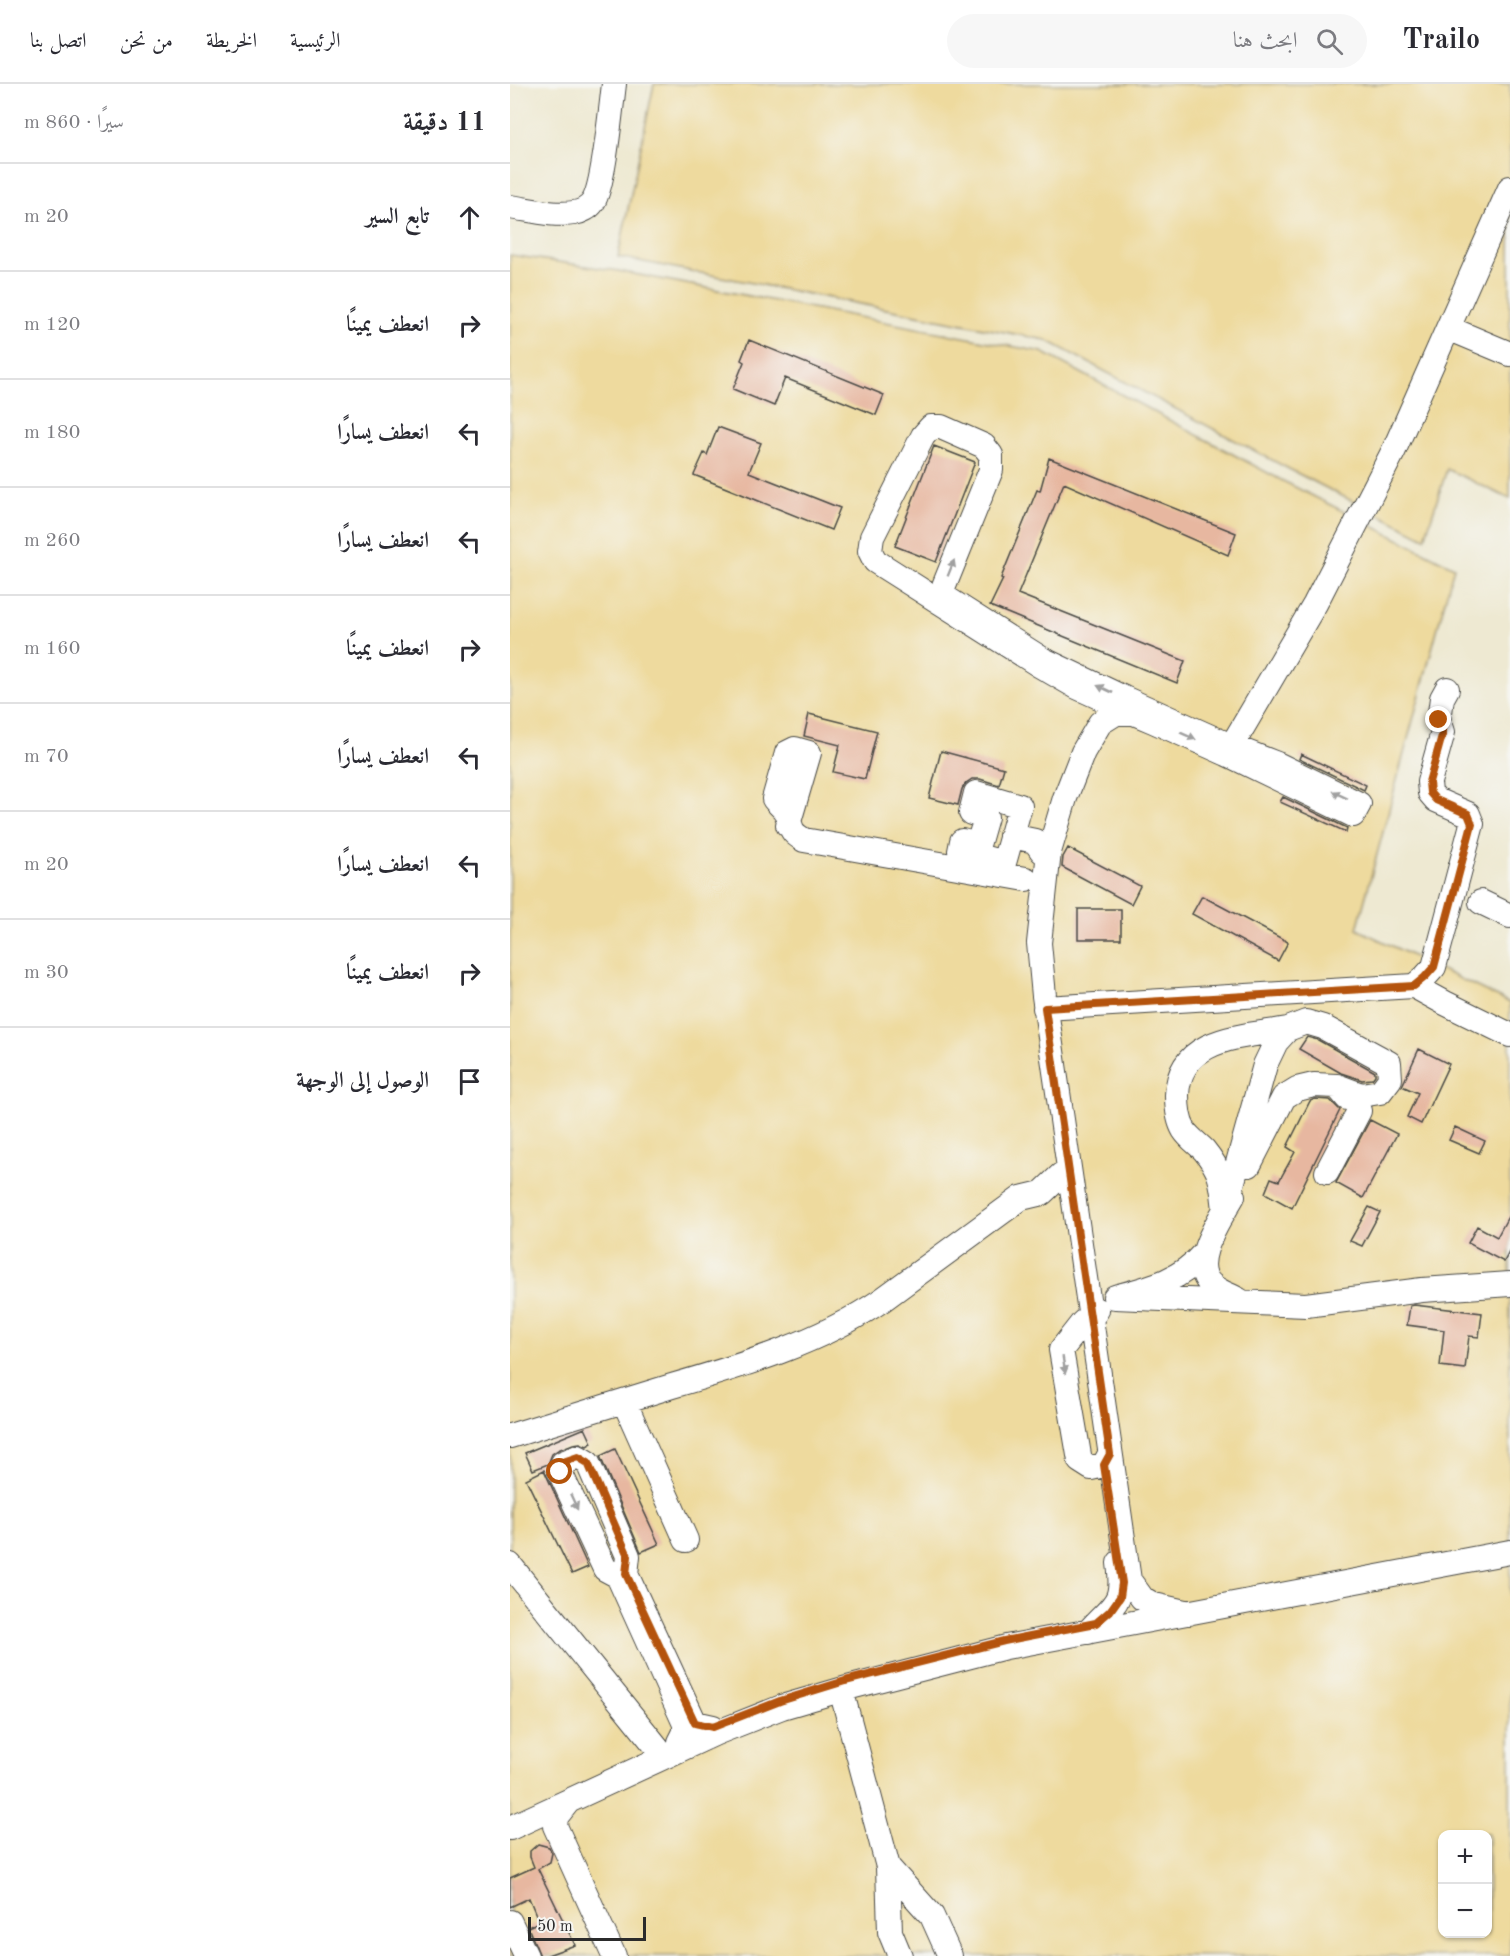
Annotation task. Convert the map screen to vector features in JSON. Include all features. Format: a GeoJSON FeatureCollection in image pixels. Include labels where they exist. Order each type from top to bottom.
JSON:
{"type":"FeatureCollection","features":[{"type":"Feature","properties":{"kind":"street"},"geometry":{"type":"LineString","coordinates":[[510,207],[551,213],[576,213],[588,207],[594,200],[599,183],[614,84]]}},
{"type":"Feature","properties":{"kind":"street"},"geometry":{"type":"LineString","coordinates":[[1229,750],[1315,604],[1394,450],[1510,188]]}},
{"type":"Feature","properties":{"kind":"street"},"geometry":{"type":"LineString","coordinates":[[1448,328],[1510,354]]}},
{"type":"Feature","properties":{"kind":"street"},"geometry":{"type":"LineString","coordinates":[[931,427],[941,427],[984,446],[991,455],[991,470],[942,591],[946,598],[1042,659],[1229,750],[1134,713],[1077,687],[875,561],[870,551],[872,537],[923,436],[931,427]]}},
{"type":"Feature","properties":{"kind":"street"},"geometry":{"type":"LineString","coordinates":[[516,1823],[567,1803],[716,1733],[782,1707],[1005,1647],[1092,1627],[1110,1611],[1120,1597],[1122,1583],[1107,1459],[1087,1321],[1061,1175],[1043,1052],[1031,943],[1034,882],[1041,843],[1087,713],[1085,699],[1077,687]]}},
{"type":"Feature","properties":{"kind":"street"},"geometry":{"type":"LineString","coordinates":[[1414,986],[1434,967],[1472,824],[1468,814],[1436,800],[1430,793],[1429,782],[1443,732],[1439,720],[1442,698],[1447,689]]}},
{"type":"Feature","properties":{"kind":"street"},"geometry":{"type":"LineString","coordinates":[[1087,1321],[1083,1270],[1045,1008],[1039,943],[1049,852],[1083,752],[1100,723],[1116,713],[1134,713]]}},
{"type":"Feature","properties":{"kind":"street"},"geometry":{"type":"LineString","coordinates":[[789,825],[795,834],[804,840],[1034,882]]}},
{"type":"Feature","properties":{"kind":"street"},"geometry":{"type":"LineString","coordinates":[[1011,836],[1041,843]]}},
{"type":"Feature","properties":{"kind":"street"},"geometry":{"type":"LineString","coordinates":[[1481,902],[1510,916]]}},
{"type":"Feature","properties":{"kind":"street"},"geometry":{"type":"LineString","coordinates":[[1045,1008],[1414,986],[1510,1035]]}},
{"type":"Feature","properties":{"kind":"street"},"geometry":{"type":"LineString","coordinates":[[1226,1210],[1220,1173],[1205,1152],[1184,1130],[1177,1108],[1181,1071],[1193,1054],[1214,1042],[1288,1029],[1306,1022],[1323,1027],[1389,1063],[1390,1079],[1380,1092],[1359,1111],[1328,1172]]}},
{"type":"Feature","properties":{"kind":"street"},"geometry":{"type":"LineString","coordinates":[[1226,1210],[1265,1065],[1276,1042],[1288,1029]]}},
{"type":"Feature","properties":{"kind":"street"},"geometry":{"type":"LineString","coordinates":[[1087,1321],[1105,1302],[1168,1282],[1192,1266],[1203,1254],[1284,1097],[1297,1089],[1314,1085],[1337,1086],[1361,1095],[1380,1092]]}},
{"type":"Feature","properties":{"kind":"street"},"geometry":{"type":"LineString","coordinates":[[1337,1086],[1359,1111]]}},
{"type":"Feature","properties":{"kind":"street"},"geometry":{"type":"LineString","coordinates":[[510,1436],[764,1359],[862,1313],[1020,1198],[1042,1193],[1061,1175]]}},
{"type":"Feature","properties":{"kind":"street"},"geometry":{"type":"LineString","coordinates":[[1203,1254],[1202,1272],[1212,1286],[1243,1302]]}},
{"type":"Feature","properties":{"kind":"street"},"geometry":{"type":"LineString","coordinates":[[1083,1270],[1101,1290],[1115,1298],[1306,1305],[1422,1290],[1510,1284]]}},
{"type":"Feature","properties":{"kind":"street"},"geometry":{"type":"LineString","coordinates":[[624,1401],[686,1540]]}},
{"type":"Feature","properties":{"kind":"street"},"geometry":{"type":"LineString","coordinates":[[670,1747],[685,1732],[686,1724],[618,1576],[605,1569],[560,1472],[563,1462],[578,1457],[588,1463],[628,1556],[626,1574],[695,1723],[713,1727]]}},
{"type":"Feature","properties":{"kind":"street"},"geometry":{"type":"LineString","coordinates":[[1107,1459],[1129,1580],[1142,1598],[1154,1605],[1182,1611],[1510,1545]]}},
{"type":"Feature","properties":{"kind":"street"},"geometry":{"type":"LineString","coordinates":[[516,1823],[713,1727],[780,1701],[856,1678],[1004,1641],[1510,1552]]}},
{"type":"Feature","properties":{"kind":"street"},"geometry":{"type":"LineString","coordinates":[[510,1565],[670,1747]]}},
{"type":"Feature","properties":{"kind":"street"},"geometry":{"type":"LineString","coordinates":[[841,1692],[888,1867],[890,1932],[900,1956]]}},
{"type":"Feature","properties":{"kind":"street"},"geometry":{"type":"LineString","coordinates":[[567,1803],[556,1817],[555,1826],[614,1956]]}},
{"type":"Feature","properties":{"kind":"street"},"geometry":{"type":"LineString","coordinates":[[516,1823],[542,1821],[552,1829],[607,1956]]}},
{"type":"Feature","properties":{"kind":"street"},"geometry":{"type":"LineString","coordinates":[[888,1867],[932,1916],[950,1956]]}},
{"type":"Feature","properties":{"kind":"street"},"geometry":{"type":"LineString","coordinates":[[510,1922],[526,1956]]}},
{"type":"Feature","properties":{"kind":"sand"},"geometry":{"type":"Polygon","coordinates":[[[654,84],[1510,84],[1510,499],[1447,469],[1425,538],[1289,469],[1046,340],[618,257],[654,84]]]}},
{"type":"Feature","properties":{"kind":"sand"},"geometry":{"type":"Polygon","coordinates":[[[510,255],[613,270],[1042,352],[1283,481],[1454,567],[1357,929],[1510,1003],[1510,1956],[510,1956],[510,255]]]}},
{"type":"Feature","properties":{"kind":"building"},"geometry":{"type":"Polygon","coordinates":[[[749,340],[884,395],[876,415],[785,378],[774,406],[733,389],[744,362],[741,360],[749,340]]]}},
{"type":"Feature","properties":{"kind":"building"},"geometry":{"type":"Polygon","coordinates":[[[718,427],[761,443],[749,472],[840,508],[831,530],[694,475],[704,453],[707,455],[718,427]]]}},
{"type":"Feature","properties":{"kind":"building"},"geometry":{"type":"Polygon","coordinates":[[[934,446],[975,462],[936,562],[895,546],[934,446]]]}},
{"type":"Feature","properties":{"kind":"building"},"geometry":{"type":"Polygon","coordinates":[[[1049,458],[1236,533],[1228,555],[1064,483],[1018,594],[1185,661],[1177,683],[990,606],[1003,579],[1001,578],[1037,490],[1040,491],[1049,458]]]}},
{"type":"Feature","properties":{"kind":"building"},"geometry":{"type":"Polygon","coordinates":[[[809,714],[877,731],[865,779],[833,772],[840,745],[804,736],[809,714]]]}},
{"type":"Feature","properties":{"kind":"building"},"geometry":{"type":"Polygon","coordinates":[[[941,751],[1004,768],[999,785],[972,779],[962,789],[958,805],[929,798],[941,751]]]}},
{"type":"Feature","properties":{"kind":"building"},"geometry":{"type":"Polygon","coordinates":[[[1301,754],[1366,785],[1364,790],[1299,759],[1301,754]]]}},
{"type":"Feature","properties":{"kind":"building"},"geometry":{"type":"Polygon","coordinates":[[[1283,797],[1347,828],[1346,832],[1280,802],[1283,797]]]}},
{"type":"Feature","properties":{"kind":"building"},"geometry":{"type":"Polygon","coordinates":[[[1068,848],[1140,886],[1131,904],[1062,867],[1063,857],[1068,848]]]}},
{"type":"Feature","properties":{"kind":"building"},"geometry":{"type":"Polygon","coordinates":[[[1202,896],[1288,942],[1278,961],[1192,914],[1202,896]]]}},
{"type":"Feature","properties":{"kind":"building"},"geometry":{"type":"Polygon","coordinates":[[[1078,909],[1121,909],[1121,939],[1078,939],[1078,909]]]}},
{"type":"Feature","properties":{"kind":"building"},"geometry":{"type":"Polygon","coordinates":[[[1307,1037],[1318,1040],[1375,1072],[1375,1075],[1372,1079],[1362,1080],[1341,1073],[1299,1049],[1307,1037]]]}},
{"type":"Feature","properties":{"kind":"building"},"geometry":{"type":"Polygon","coordinates":[[[1419,1049],[1449,1064],[1421,1124],[1407,1117],[1418,1093],[1402,1086],[1419,1049]]]}},
{"type":"Feature","properties":{"kind":"building"},"geometry":{"type":"Polygon","coordinates":[[[1330,1100],[1340,1110],[1292,1208],[1265,1193],[1271,1178],[1279,1181],[1295,1152],[1287,1147],[1310,1101],[1330,1100]]]}},
{"type":"Feature","properties":{"kind":"building"},"geometry":{"type":"Polygon","coordinates":[[[1370,1120],[1397,1134],[1363,1198],[1336,1183],[1370,1120]]]}},
{"type":"Feature","properties":{"kind":"building"},"geometry":{"type":"Polygon","coordinates":[[[1455,1127],[1485,1141],[1479,1153],[1449,1140],[1455,1127]]]}},
{"type":"Feature","properties":{"kind":"building"},"geometry":{"type":"Polygon","coordinates":[[[1369,1207],[1380,1212],[1362,1246],[1350,1241],[1369,1207]]]}},
{"type":"Feature","properties":{"kind":"building"},"geometry":{"type":"Polygon","coordinates":[[[1510,1213],[1510,1250],[1504,1262],[1468,1243],[1477,1226],[1497,1237],[1510,1213]]]}},
{"type":"Feature","properties":{"kind":"building"},"geometry":{"type":"Polygon","coordinates":[[[1410,1306],[1482,1313],[1479,1337],[1469,1336],[1465,1369],[1440,1366],[1444,1330],[1407,1325],[1410,1306]]]}},
{"type":"Feature","properties":{"kind":"building"},"geometry":{"type":"Polygon","coordinates":[[[585,1428],[592,1443],[587,1446],[580,1443],[573,1444],[558,1450],[552,1454],[548,1464],[533,1470],[525,1453],[585,1428]]]}},
{"type":"Feature","properties":{"kind":"building"},"geometry":{"type":"Polygon","coordinates":[[[615,1449],[659,1544],[641,1552],[600,1456],[615,1449]]]}},
{"type":"Feature","properties":{"kind":"building"},"geometry":{"type":"Polygon","coordinates":[[[544,1470],[588,1567],[572,1574],[526,1479],[544,1470]]]}},
{"type":"Feature","properties":{"kind":"building"},"geometry":{"type":"Polygon","coordinates":[[[538,1844],[549,1847],[552,1853],[550,1862],[538,1869],[575,1945],[545,1956],[540,1956],[528,1927],[539,1922],[529,1898],[510,1907],[510,1878],[534,1867],[530,1851],[538,1844]]]}},
{"type":"Feature","properties":{"kind":"route"},"geometry":{"type":"LineString","coordinates":[[560,1472],[563,1462],[578,1457],[588,1463],[628,1556],[626,1574],[695,1723],[702,1725],[713,1727],[780,1701],[922,1661],[1004,1641],[1096,1623],[1110,1611],[1120,1597],[1122,1583],[1104,1465],[1110,1454],[1045,1008],[1414,986],[1434,967],[1472,824],[1468,814],[1436,800],[1430,793],[1429,782],[1443,732],[1439,720]]}}]}
